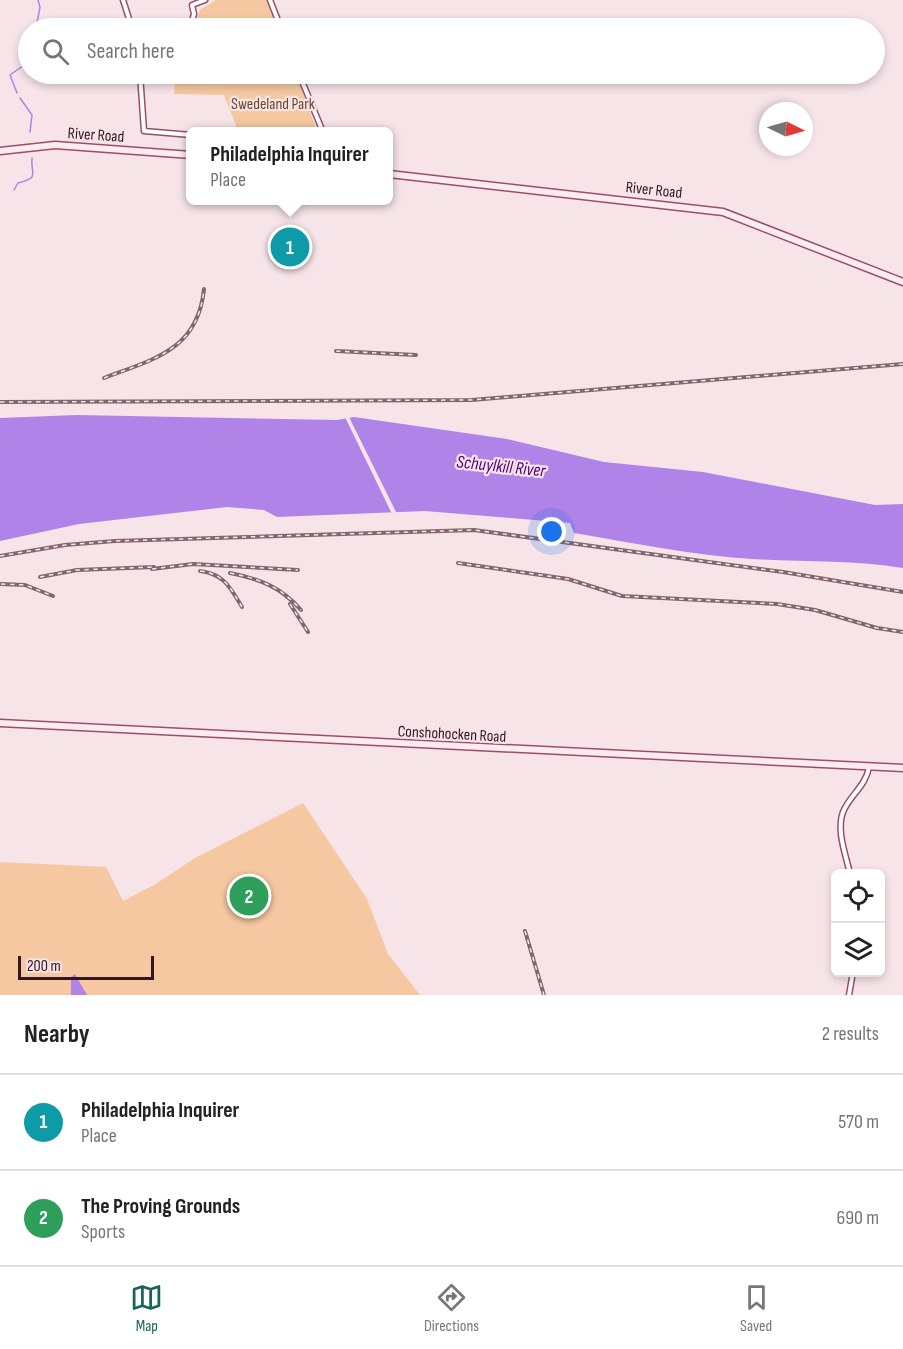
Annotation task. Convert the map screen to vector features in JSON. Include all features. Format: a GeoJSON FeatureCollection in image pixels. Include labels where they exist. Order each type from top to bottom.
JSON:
{"type":"FeatureCollection","features":[{"type":"Feature","properties":{"kind":"main road"},"geometry":{"type":"LineString","coordinates":[[0,145],[14,148]]}},
{"type":"Feature","properties":{"kind":"main road","name":"River Road"},"geometry":{"type":"LineString","coordinates":[[0,151],[65,145],[186,155]]}},
{"type":"Feature","properties":{"kind":"main road","name":"River Road"},"geometry":{"type":"LineString","coordinates":[[393,174],[662,203],[731,214],[903,282]]}},
{"type":"Feature","properties":{"kind":"main road","name":"Conshohocken Road"},"geometry":{"type":"LineString","coordinates":[[0,723],[322,741],[903,768]]}},
{"type":"Feature","properties":{"kind":"street"},"geometry":{"type":"LineString","coordinates":[[123,0],[129,18]]}},
{"type":"Feature","properties":{"kind":"street"},"geometry":{"type":"LineString","coordinates":[[193,18],[195,14],[191,3],[205,0]]}},
{"type":"Feature","properties":{"kind":"street"},"geometry":{"type":"LineString","coordinates":[[270,0],[277,18]]}},
{"type":"Feature","properties":{"kind":"street"},"geometry":{"type":"LineString","coordinates":[[141,84],[144,131],[186,135]]}},
{"type":"Feature","properties":{"kind":"street"},"geometry":{"type":"LineString","coordinates":[[303,84],[321,127]]}},
{"type":"Feature","properties":{"kind":"street"},"geometry":{"type":"LineString","coordinates":[[849,869],[840,829],[841,820],[847,806],[863,784],[869,766]]}},
{"type":"Feature","properties":{"kind":"street"},"geometry":{"type":"LineString","coordinates":[[849,995],[851,977]]}},
{"type":"Feature","properties":{"kind":"green space"},"geometry":{"type":"Polygon","coordinates":[[[216,0],[267,0],[274,18],[197,18],[200,10],[216,0]]]}},
{"type":"Feature","properties":{"kind":"green space","name":"Swedeland Park"},"geometry":{"type":"Polygon","coordinates":[[[174,84],[300,84],[316,127],[236,127],[224,95],[174,94],[174,84]]]}},
{"type":"Feature","properties":{"kind":"green space"},"geometry":{"type":"Polygon","coordinates":[[[303,803],[367,899],[388,954],[420,995],[0,995],[0,862],[106,867],[123,901],[154,885],[195,858],[303,803]]]}},
{"type":"Feature","properties":{"kind":"water","name":"Schuylkill River"},"geometry":{"type":"Polygon","coordinates":[[[77,415],[337,420],[354,417],[507,439],[604,462],[703,472],[875,505],[903,504],[903,568],[707,555],[574,533],[570,523],[425,511],[277,517],[264,510],[227,507],[79,524],[0,541],[0,418],[77,415]]]}},
{"type":"Feature","properties":{"kind":"water"},"geometry":{"type":"Polygon","coordinates":[[[75,974],[87,995],[71,995],[71,977],[75,974]]]}},
{"type":"Feature","properties":{"kind":"pier"},"geometry":{"type":"Polygon","coordinates":[[[344,415],[348,415],[398,516],[393,516],[344,415]]]}},
{"type":"Feature","properties":{"kind":"waterway"},"geometry":{"type":"LineString","coordinates":[[38,0],[40,7],[38,18]]}},
{"type":"Feature","properties":{"kind":"waterway"},"geometry":{"type":"LineString","coordinates":[[17,93],[10,75],[18,69]]}},
{"type":"Feature","properties":{"kind":"waterway"},"geometry":{"type":"LineString","coordinates":[[20,98],[32,115],[30,132]]}},
{"type":"Feature","properties":{"kind":"waterway"},"geometry":{"type":"LineString","coordinates":[[14,190],[18,183],[32,177],[32,158]]}},
{"type":"Feature","properties":{"kind":"railway"},"geometry":{"type":"LineString","coordinates":[[104,378],[156,358],[183,339],[193,326],[200,310],[204,289]]}},
{"type":"Feature","properties":{"kind":"railway"},"geometry":{"type":"LineString","coordinates":[[336,351],[416,355]]}},
{"type":"Feature","properties":{"kind":"railway"},"geometry":{"type":"LineString","coordinates":[[0,402],[472,400],[903,364]]}},
{"type":"Feature","properties":{"kind":"railway"},"geometry":{"type":"LineString","coordinates":[[0,556],[65,545],[115,541],[474,530],[783,572],[903,592]]}},
{"type":"Feature","properties":{"kind":"railway"},"geometry":{"type":"LineString","coordinates":[[458,563],[568,579],[622,596],[777,604],[815,610],[877,628],[903,632]]}},
{"type":"Feature","properties":{"kind":"railway"},"geometry":{"type":"LineString","coordinates":[[152,569],[193,564],[298,570]]}},
{"type":"Feature","properties":{"kind":"railway"},"geometry":{"type":"LineString","coordinates":[[40,577],[77,570],[154,567]]}},
{"type":"Feature","properties":{"kind":"railway"},"geometry":{"type":"LineString","coordinates":[[200,571],[221,578],[242,607]]}},
{"type":"Feature","properties":{"kind":"railway"},"geometry":{"type":"LineString","coordinates":[[230,573],[269,585],[286,595],[301,610]]}},
{"type":"Feature","properties":{"kind":"railway"},"geometry":{"type":"LineString","coordinates":[[1,584],[25,585],[53,596]]}},
{"type":"Feature","properties":{"kind":"railway"},"geometry":{"type":"LineString","coordinates":[[290,604],[308,632]]}},
{"type":"Feature","properties":{"kind":"railway"},"geometry":{"type":"LineString","coordinates":[[525,931],[544,995]]}},
{"type":"Feature","properties":{"kind":"place","name":"Philadelphia Inquirer"},"geometry":{"type":"Point","coordinates":[290,247]}},
{"type":"Feature","properties":{"kind":"place","name":"The Proving Grounds"},"geometry":{"type":"Point","coordinates":[249,896]}}]}
